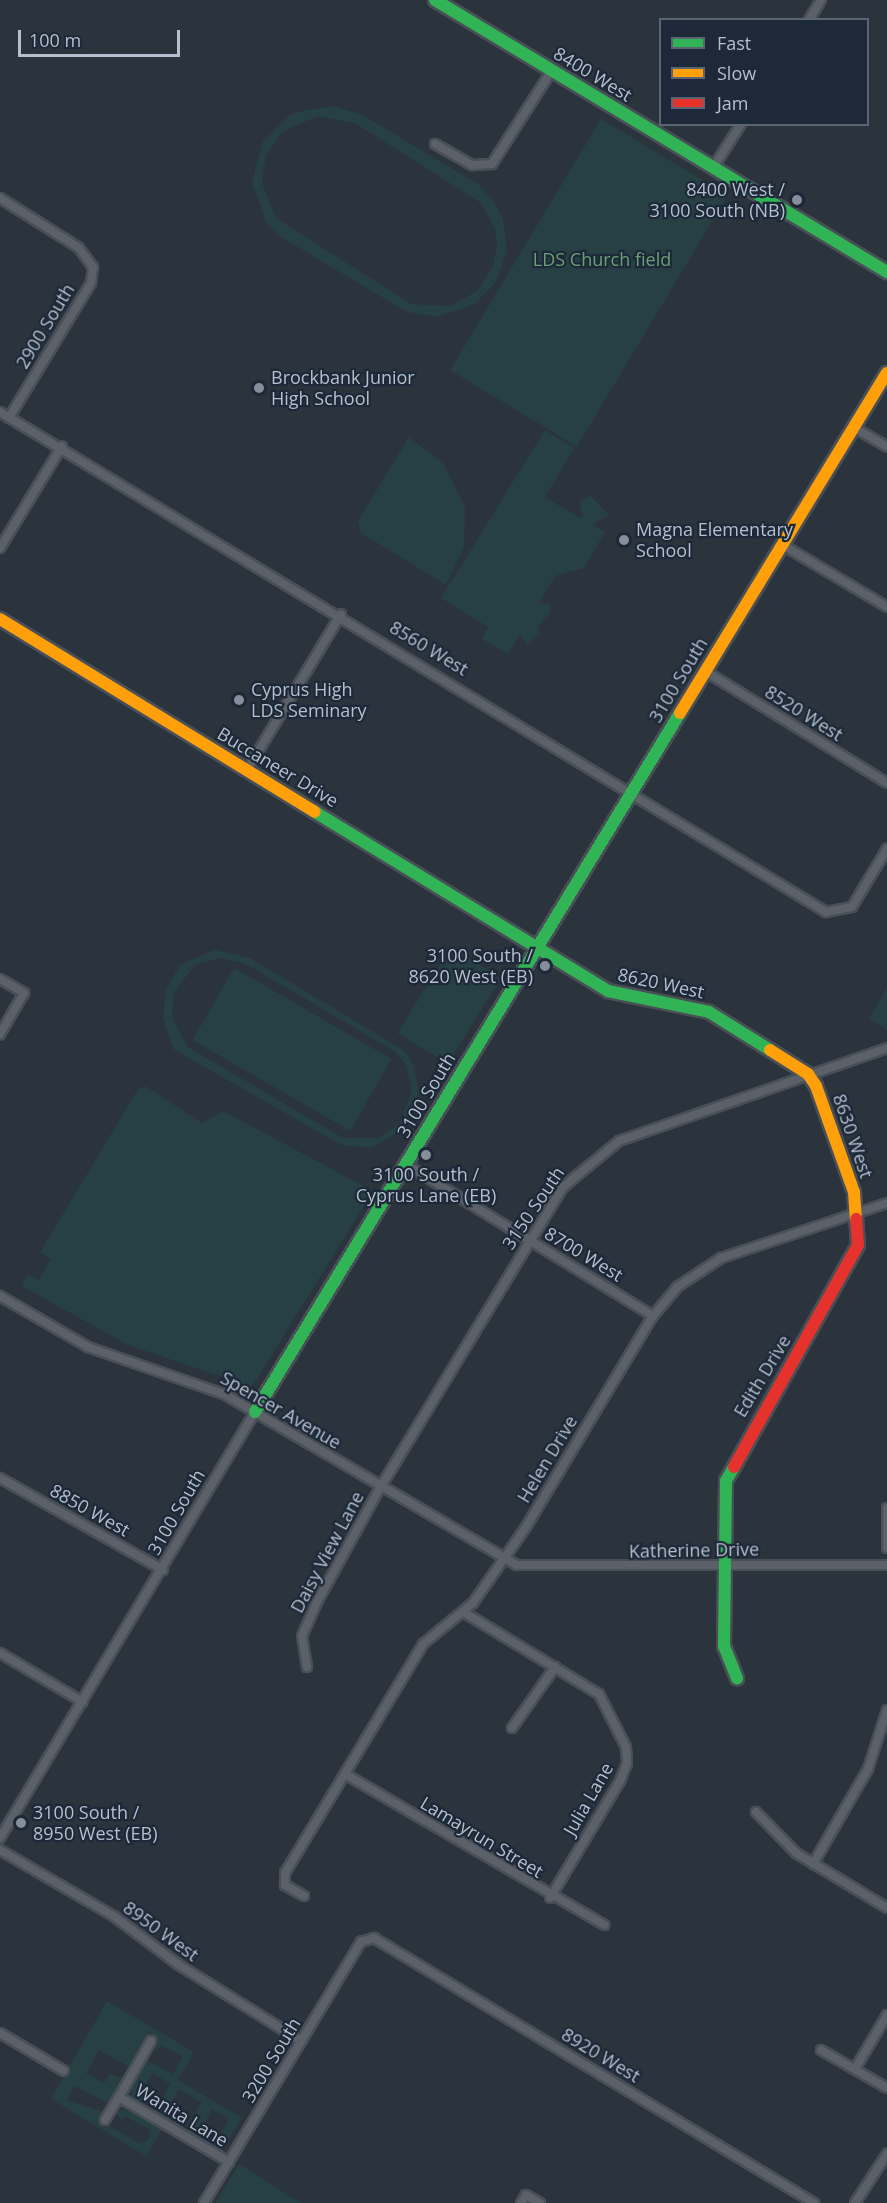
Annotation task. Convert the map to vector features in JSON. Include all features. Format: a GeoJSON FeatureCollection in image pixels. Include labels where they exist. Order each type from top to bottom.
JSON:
{"type":"FeatureCollection","features":[{"type":"Feature","properties":{"kind":"street","name":"8400 West"},"geometry":{"type":"LineString","coordinates":[[435,0],[887,272]]}},
{"type":"Feature","properties":{"kind":"street"},"geometry":{"type":"LineString","coordinates":[[810,18],[821,0]]}},
{"type":"Feature","properties":{"kind":"street"},"geometry":{"type":"LineString","coordinates":[[435,144],[482,167],[500,155],[552,70]]}},
{"type":"Feature","properties":{"kind":"street"},"geometry":{"type":"LineString","coordinates":[[713,168],[740,126]]}},
{"type":"Feature","properties":{"kind":"street","name":"2900 South"},"geometry":{"type":"LineString","coordinates":[[0,198],[79,248],[93,267],[91,283],[9,418]]}},
{"type":"Feature","properties":{"kind":"street","name":"3100 South"},"geometry":{"type":"LineString","coordinates":[[0,1838],[405,1164],[887,373]]}},
{"type":"Feature","properties":{"kind":"street","name":"8560 West"},"geometry":{"type":"LineString","coordinates":[[0,412],[62,446],[341,614],[823,911],[838,914],[852,907],[887,849]]}},
{"type":"Feature","properties":{"kind":"street"},"geometry":{"type":"LineString","coordinates":[[853,427],[887,447]]}},
{"type":"Feature","properties":{"kind":"street"},"geometry":{"type":"LineString","coordinates":[[0,548],[62,446]]}},
{"type":"Feature","properties":{"kind":"street"},"geometry":{"type":"LineString","coordinates":[[781,544],[887,607]]}},
{"type":"Feature","properties":{"kind":"street"},"geometry":{"type":"LineString","coordinates":[[247,770],[341,614]]}},
{"type":"Feature","properties":{"kind":"street","name":"Buccaneer Drive"},"geometry":{"type":"LineString","coordinates":[[0,619],[538,946]]}},
{"type":"Feature","properties":{"kind":"street","name":"8520 West"},"geometry":{"type":"LineString","coordinates":[[705,671],[887,783]]}},
{"type":"Feature","properties":{"kind":"street","name":"8620 West"},"geometry":{"type":"LineString","coordinates":[[538,946],[608,991],[709,1012],[808,1074]]}},
{"type":"Feature","properties":{"kind":"street"},"geometry":{"type":"LineString","coordinates":[[0,979],[24,993],[0,1034]]}},
{"type":"Feature","properties":{"kind":"street","name":"3150 South"},"geometry":{"type":"LineString","coordinates":[[380,1488],[562,1187],[597,1154],[808,1074],[887,1048]]}},
{"type":"Feature","properties":{"kind":"street","name":"8630 West"},"geometry":{"type":"LineString","coordinates":[[808,1074],[824,1103],[857,1213]]}},
{"type":"Feature","properties":{"kind":"street","name":"8700 West"},"geometry":{"type":"LineString","coordinates":[[405,1164],[653,1316]]}},
{"type":"Feature","properties":{"kind":"street","name":"Helen Drive"},"geometry":{"type":"LineString","coordinates":[[304,1896],[282,1880],[423,1644],[465,1613],[502,1561],[653,1316],[677,1287],[721,1258],[887,1203]]}},
{"type":"Feature","properties":{"kind":"street","name":"Edith Drive"},"geometry":{"type":"LineString","coordinates":[[737,1679],[724,1646],[724,1498],[732,1463],[853,1261],[857,1213]]}},
{"type":"Feature","properties":{"kind":"street","name":"Spencer Avenue"},"geometry":{"type":"LineString","coordinates":[[0,1296],[88,1347],[199,1382],[255,1412],[502,1561]]}},
{"type":"Feature","properties":{"kind":"street","name":"8850 West"},"geometry":{"type":"LineString","coordinates":[[0,1478],[163,1570]]}},
{"type":"Feature","properties":{"kind":"street","name":"Daisy View Lane"},"geometry":{"type":"LineString","coordinates":[[307,1667],[300,1649],[309,1618],[380,1488]]}},
{"type":"Feature","properties":{"kind":"street"},"geometry":{"type":"LineString","coordinates":[[887,1508],[887,1548]]}},
{"type":"Feature","properties":{"kind":"street","name":"Katherine Drive"},"geometry":{"type":"LineString","coordinates":[[502,1561],[555,1569],[887,1565]]}},
{"type":"Feature","properties":{"kind":"street","name":"Julia Lane"},"geometry":{"type":"LineString","coordinates":[[465,1613],[603,1698],[627,1755],[620,1781],[550,1898]]}},
{"type":"Feature","properties":{"kind":"street"},"geometry":{"type":"LineString","coordinates":[[0,1653],[83,1702]]}},
{"type":"Feature","properties":{"kind":"street"},"geometry":{"type":"LineString","coordinates":[[512,1728],[555,1667]]}},
{"type":"Feature","properties":{"kind":"street"},"geometry":{"type":"LineString","coordinates":[[813,1864],[868,1769],[887,1710]]}},
{"type":"Feature","properties":{"kind":"street","name":"Lamayrun Street"},"geometry":{"type":"LineString","coordinates":[[345,1774],[550,1898],[604,1924]]}},
{"type":"Feature","properties":{"kind":"street"},"geometry":{"type":"LineString","coordinates":[[756,1812],[780,1841],[813,1864],[887,1908]]}},
{"type":"Feature","properties":{"kind":"street","name":"8950 West"},"geometry":{"type":"LineString","coordinates":[[0,1850],[115,1917],[179,1965],[301,2040]]}},
{"type":"Feature","properties":{"kind":"street","name":"3200 South"},"geometry":{"type":"LineString","coordinates":[[204,2203],[362,1942],[369,1939]]}},
{"type":"Feature","properties":{"kind":"street","name":"8920 West"},"geometry":{"type":"LineString","coordinates":[[369,1939],[814,2203]]}},
{"type":"Feature","properties":{"kind":"street"},"geometry":{"type":"LineString","coordinates":[[855,2069],[887,2016]]}},
{"type":"Feature","properties":{"kind":"street"},"geometry":{"type":"LineString","coordinates":[[0,2033],[64,2072]]}},
{"type":"Feature","properties":{"kind":"street","name":"Wanita Lane"},"geometry":{"type":"LineString","coordinates":[[105,2120],[151,2041]]}},
{"type":"Feature","properties":{"kind":"street"},"geometry":{"type":"LineString","coordinates":[[821,2050],[887,2088]]}},
{"type":"Feature","properties":{"kind":"street","name":"Wanita Lane"},"geometry":{"type":"LineString","coordinates":[[119,2097],[229,2162]]}},
{"type":"Feature","properties":{"kind":"street"},"geometry":{"type":"LineString","coordinates":[[855,2203],[887,2154]]}},
{"type":"Feature","properties":{"kind":"street"},"geometry":{"type":"LineString","coordinates":[[521,2203],[526,2195],[540,2203]]}},
{"type":"Feature","properties":{"kind":"green space"},"geometry":{"type":"Polygon","coordinates":[[[332,106],[361,114],[478,184],[493,200],[503,219],[507,251],[496,282],[475,304],[437,317],[407,312],[281,237],[266,222],[252,182],[263,141],[292,113],[332,106]],[[318,116],[283,131],[266,155],[262,183],[276,218],[411,304],[451,306],[477,291],[493,266],[497,247],[495,228],[481,203],[355,123],[318,116]]]}},
{"type":"Feature","properties":{"kind":"green space","name":"LDS Church field"},"geometry":{"type":"Polygon","coordinates":[[[601,119],[728,195],[577,446],[450,370],[601,119]]]}},
{"type":"Feature","properties":{"kind":"green space"},"geometry":{"type":"Polygon","coordinates":[[[545,430],[574,448],[545,497],[582,519],[580,500],[591,496],[609,515],[593,525],[605,532],[584,568],[555,576],[539,603],[549,604],[551,612],[537,627],[541,633],[527,645],[520,634],[508,654],[482,639],[488,627],[441,598],[545,430]]]}},
{"type":"Feature","properties":{"kind":"green space"},"geometry":{"type":"Polygon","coordinates":[[[409,437],[443,463],[465,507],[464,547],[446,585],[361,533],[358,521],[409,437]]]}},
{"type":"Feature","properties":{"kind":"green space"},"geometry":{"type":"Polygon","coordinates":[[[451,947],[501,978],[448,1064],[397,1033],[451,947]]]}},
{"type":"Feature","properties":{"kind":"green space"},"geometry":{"type":"Polygon","coordinates":[[[215,950],[250,958],[405,1051],[414,1066],[419,1093],[405,1128],[371,1148],[341,1145],[173,1049],[163,1018],[166,988],[181,964],[215,950]],[[221,958],[195,965],[174,992],[172,1018],[188,1047],[343,1138],[378,1138],[400,1123],[412,1090],[406,1065],[394,1051],[246,964],[221,958]]]}},
{"type":"Feature","properties":{"kind":"green space"},"geometry":{"type":"Polygon","coordinates":[[[234,968],[392,1059],[350,1131],[192,1040],[234,968]]]}},
{"type":"Feature","properties":{"kind":"green space"},"geometry":{"type":"Polygon","coordinates":[[[887,988],[887,1029],[869,1019],[887,988]]]}},
{"type":"Feature","properties":{"kind":"green space"},"geometry":{"type":"Polygon","coordinates":[[[145,1086],[202,1123],[223,1111],[373,1191],[252,1387],[128,1345],[22,1286],[27,1274],[39,1280],[51,1259],[40,1252],[138,1089],[145,1086]]]}},
{"type":"Feature","properties":{"kind":"green space"},"geometry":{"type":"Polygon","coordinates":[[[107,2001],[194,2052],[178,2080],[242,2118],[221,2152],[215,2145],[229,2119],[212,2109],[202,2129],[209,2134],[206,2140],[186,2131],[201,2102],[179,2089],[170,2104],[179,2110],[178,2123],[154,2112],[170,2084],[153,2073],[144,2086],[143,2093],[150,2097],[146,2104],[132,2097],[131,2087],[146,2060],[173,2074],[183,2056],[162,2046],[154,2051],[158,2043],[153,2035],[148,2036],[130,2067],[99,2050],[86,2073],[104,2083],[110,2074],[123,2078],[108,2103],[74,2086],[66,2100],[101,2111],[99,2120],[141,2144],[149,2139],[150,2130],[125,2116],[122,2121],[116,2112],[129,2109],[162,2129],[146,2156],[51,2099],[107,2001]]]}},
{"type":"Feature","properties":{"kind":"green space"},"geometry":{"type":"Polygon","coordinates":[[[239,2164],[301,2203],[215,2203],[239,2164]]]}},
{"type":"Feature","properties":{"kind":"traffic: fast"},"geometry":{"type":"LineString","coordinates":[[435,0],[887,272]]}},
{"type":"Feature","properties":{"kind":"traffic: fast"},"geometry":{"type":"LineString","coordinates":[[255,1412],[680,713]]}},
{"type":"Feature","properties":{"kind":"traffic: fast"},"geometry":{"type":"LineString","coordinates":[[315,812],[608,991],[709,1012],[770,1050]]}},
{"type":"Feature","properties":{"kind":"traffic: fast"},"geometry":{"type":"LineString","coordinates":[[734,1467],[726,1481],[724,1646],[737,1679]]}},
{"type":"Feature","properties":{"kind":"traffic: slow"},"geometry":{"type":"LineString","coordinates":[[680,713],[887,373]]}},
{"type":"Feature","properties":{"kind":"traffic: slow"},"geometry":{"type":"LineString","coordinates":[[0,619],[315,812]]}},
{"type":"Feature","properties":{"kind":"traffic: slow"},"geometry":{"type":"LineString","coordinates":[[770,1050],[808,1074],[816,1086],[854,1192],[856,1219]]}},
{"type":"Feature","properties":{"kind":"traffic: jam"},"geometry":{"type":"LineString","coordinates":[[734,1467],[858,1245],[856,1219]]}},
{"type":"Feature","properties":{"kind":"place","name":"8400 West / 3100 South (NB)"},"geometry":{"type":"Point","coordinates":[797,200]}},
{"type":"Feature","properties":{"kind":"place","name":"Brockbank Junior High School"},"geometry":{"type":"Point","coordinates":[259,388]}},
{"type":"Feature","properties":{"kind":"place","name":"Magna Elementary School"},"geometry":{"type":"Point","coordinates":[624,540]}},
{"type":"Feature","properties":{"kind":"place","name":"Cyprus High LDS Seminary"},"geometry":{"type":"Point","coordinates":[239,700]}},
{"type":"Feature","properties":{"kind":"place","name":"3100 South / 8620 West (EB)"},"geometry":{"type":"Point","coordinates":[545,966]}},
{"type":"Feature","properties":{"kind":"place","name":"3100 South / Cyprus Lane (EB)"},"geometry":{"type":"Point","coordinates":[426,1155]}},
{"type":"Feature","properties":{"kind":"place","name":"3100 South / 8950 West (EB)"},"geometry":{"type":"Point","coordinates":[21,1823]}}]}
